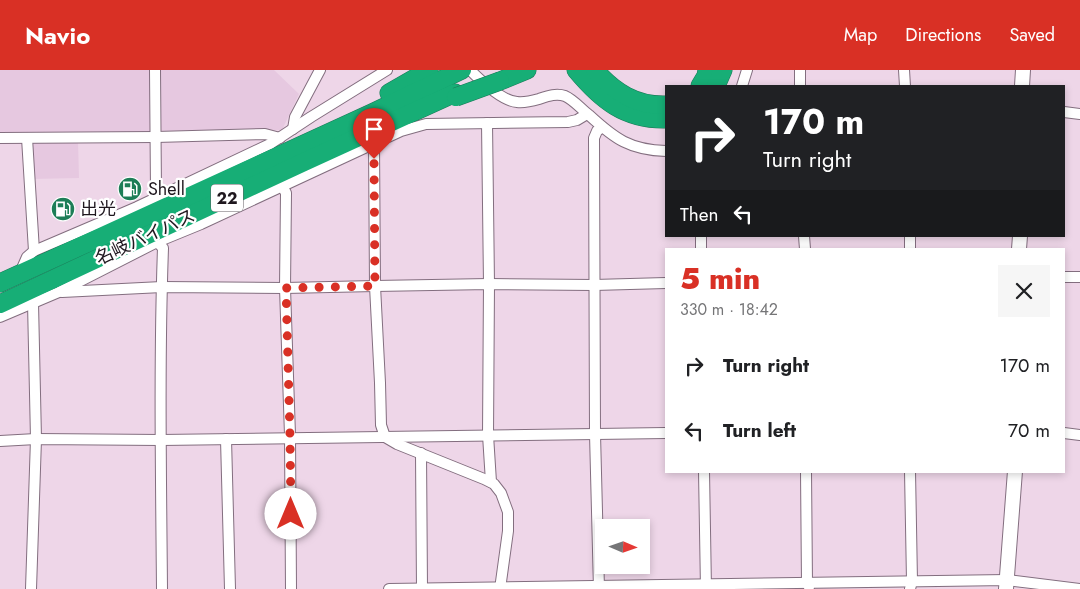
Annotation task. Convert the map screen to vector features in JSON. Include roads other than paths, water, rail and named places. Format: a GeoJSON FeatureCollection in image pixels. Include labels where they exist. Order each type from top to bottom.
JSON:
{"type":"FeatureCollection","features":[{"type":"Feature","properties":{"kind":"highway"},"geometry":{"type":"LineString","coordinates":[[298,146],[429,70]]}},
{"type":"Feature","properties":{"kind":"highway","name":"名岐バイパス"},"geometry":{"type":"LineString","coordinates":[[0,304],[409,115],[502,75],[527,70]]}},
{"type":"Feature","properties":{"kind":"highway"},"geometry":{"type":"LineString","coordinates":[[576,70],[587,84],[615,99],[630,98],[643,103],[665,104]]}},
{"type":"Feature","properties":{"kind":"highway"},"geometry":{"type":"LineString","coordinates":[[594,70],[624,111],[639,117],[665,119]]}},
{"type":"Feature","properties":{"kind":"highway"},"geometry":{"type":"LineString","coordinates":[[701,85],[708,70]]}},
{"type":"Feature","properties":{"kind":"highway"},"geometry":{"type":"LineString","coordinates":[[716,85],[723,70]]}},
{"type":"Feature","properties":{"kind":"highway","name":"名岐バイパス"},"geometry":{"type":"LineString","coordinates":[[0,283],[454,74]]}},
{"type":"Feature","properties":{"kind":"main road"},"geometry":{"type":"LineString","coordinates":[[1022,85],[1023,70]]}},
{"type":"Feature","properties":{"kind":"main road"},"geometry":{"type":"LineString","coordinates":[[1007,584],[1015,473]]}},
{"type":"Feature","properties":{"kind":"street"},"geometry":{"type":"LineString","coordinates":[[155,70],[156,191],[159,197]]}},
{"type":"Feature","properties":{"kind":"street"},"geometry":{"type":"LineString","coordinates":[[293,129],[295,117],[320,70]]}},
{"type":"Feature","properties":{"kind":"street"},"geometry":{"type":"LineString","coordinates":[[20,274],[27,257],[34,251],[159,197],[270,144],[387,70]]}},
{"type":"Feature","properties":{"kind":"street"},"geometry":{"type":"LineString","coordinates":[[470,70],[512,101],[518,103],[528,102],[553,94],[560,95],[574,102],[602,127],[628,144],[639,148],[665,151]]}},
{"type":"Feature","properties":{"kind":"street"},"geometry":{"type":"LineString","coordinates":[[742,85],[747,70]]}},
{"type":"Feature","properties":{"kind":"street"},"geometry":{"type":"LineString","coordinates":[[800,70],[800,85]]}},
{"type":"Feature","properties":{"kind":"street"},"geometry":{"type":"LineString","coordinates":[[904,70],[905,85]]}},
{"type":"Feature","properties":{"kind":"street"},"geometry":{"type":"LineString","coordinates":[[1065,112],[1080,114]]}},
{"type":"Feature","properties":{"kind":"street"},"geometry":{"type":"LineString","coordinates":[[0,316],[59,292],[157,242],[201,224],[401,131],[426,124],[568,122],[577,120],[587,114]]}},
{"type":"Feature","properties":{"kind":"street"},"geometry":{"type":"LineString","coordinates":[[487,123],[490,284],[488,435],[491,482]]}},
{"type":"Feature","properties":{"kind":"street"},"geometry":{"type":"LineString","coordinates":[[599,588],[595,434],[594,138],[597,131],[602,127]]}},
{"type":"Feature","properties":{"kind":"street"},"geometry":{"type":"LineString","coordinates":[[0,138],[265,134],[280,138]]}},
{"type":"Feature","properties":{"kind":"street"},"geometry":{"type":"LineString","coordinates":[[27,138],[34,251]]}},
{"type":"Feature","properties":{"kind":"street"},"geometry":{"type":"LineString","coordinates":[[374,143],[375,286],[381,425],[385,437],[396,444],[491,482],[501,493],[508,512],[508,531],[500,588]]}},
{"type":"Feature","properties":{"kind":"street"},"geometry":{"type":"LineString","coordinates":[[282,186],[286,193],[291,589]]}},
{"type":"Feature","properties":{"kind":"street"},"geometry":{"type":"LineString","coordinates":[[157,242],[163,248],[162,589]]}},
{"type":"Feature","properties":{"kind":"street"},"geometry":{"type":"LineString","coordinates":[[1065,277],[1080,277]]}},
{"type":"Feature","properties":{"kind":"street"},"geometry":{"type":"LineString","coordinates":[[59,292],[162,287],[286,288],[665,283]]}},
{"type":"Feature","properties":{"kind":"street"},"geometry":{"type":"LineString","coordinates":[[32,589],[36,439],[34,303]]}},
{"type":"Feature","properties":{"kind":"street"},"geometry":{"type":"LineString","coordinates":[[0,441],[36,439],[226,440],[665,433]]}},
{"type":"Feature","properties":{"kind":"street"},"geometry":{"type":"LineString","coordinates":[[1065,433],[1080,435]]}},
{"type":"Feature","properties":{"kind":"street"},"geometry":{"type":"LineString","coordinates":[[226,440],[230,589]]}},
{"type":"Feature","properties":{"kind":"street"},"geometry":{"type":"LineString","coordinates":[[421,454],[422,589]]}},
{"type":"Feature","properties":{"kind":"street"},"geometry":{"type":"LineString","coordinates":[[704,473],[706,587]]}},
{"type":"Feature","properties":{"kind":"street"},"geometry":{"type":"LineString","coordinates":[[806,473],[808,586]]}},
{"type":"Feature","properties":{"kind":"street"},"geometry":{"type":"LineString","coordinates":[[910,473],[911,585]]}},
{"type":"Feature","properties":{"kind":"street"},"geometry":{"type":"LineString","coordinates":[[389,589],[1007,584],[1080,589]]}},
{"type":"Feature","properties":{"kind":"place","name":"Shell"},"geometry":{"type":"Point","coordinates":[130,189]}},
{"type":"Feature","properties":{"kind":"place","name":"出光"},"geometry":{"type":"Point","coordinates":[63,209]}}]}
